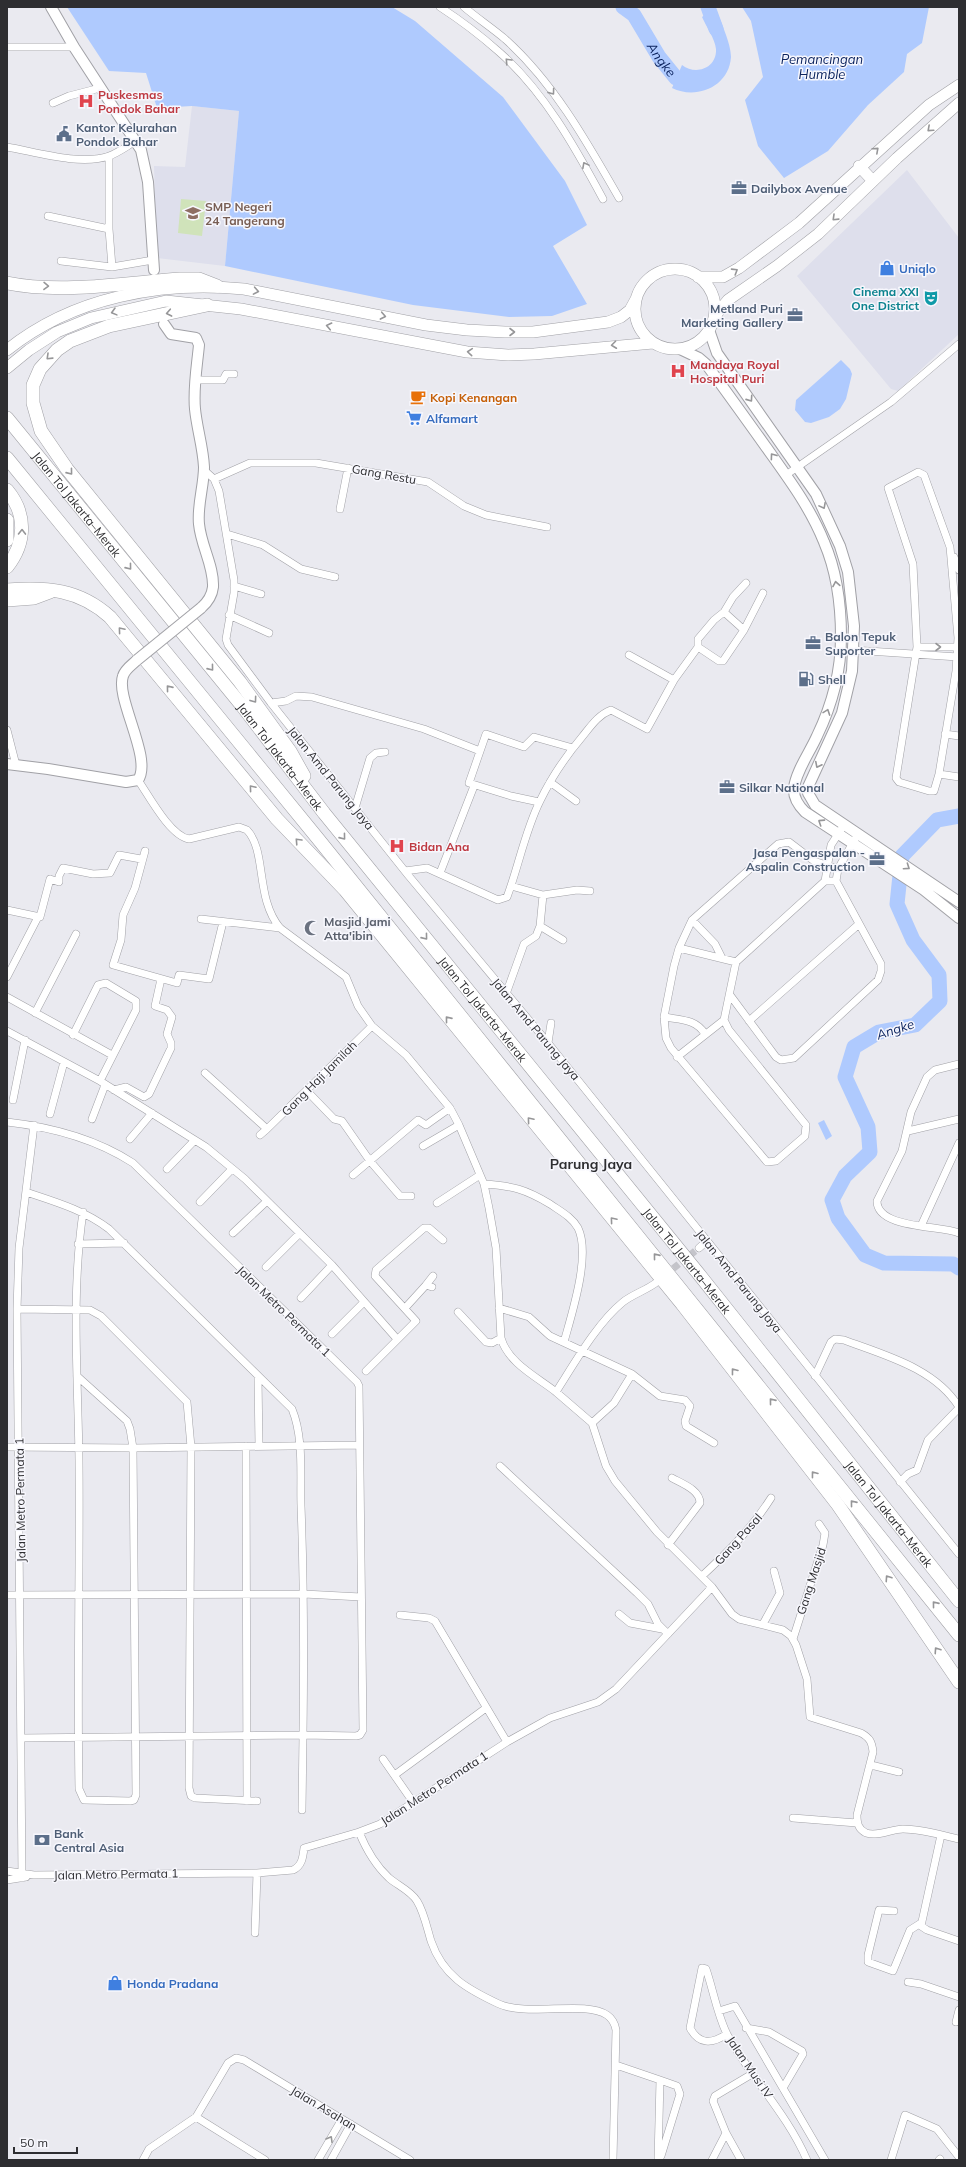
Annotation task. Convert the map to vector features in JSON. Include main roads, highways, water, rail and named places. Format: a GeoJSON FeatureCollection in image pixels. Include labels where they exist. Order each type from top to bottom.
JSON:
{"type":"FeatureCollection","features":[{"type":"Feature","properties":{"kind":"highway"},"geometry":{"type":"LineString","coordinates":[[7,283],[32,286],[60,286],[199,279],[217,286]]}},
{"type":"Feature","properties":{"kind":"highway"},"geometry":{"type":"LineString","coordinates":[[207,305],[131,321],[84,334],[57,350],[45,361],[33,385],[33,403],[41,431],[67,469],[245,688],[290,751],[324,813]]}},
{"type":"Feature","properties":{"kind":"highway","name":"Jalan Tol Jakarta–Merak"},"geometry":{"type":"LineString","coordinates":[[7,418],[194,647],[324,813],[698,1272],[959,1601]]}},
{"type":"Feature","properties":{"kind":"highway","name":"Jalan Tol Jakarta–Merak"},"geometry":{"type":"LineString","coordinates":[[7,458],[324,846],[959,1634]]}},
{"type":"Feature","properties":{"kind":"highway"},"geometry":{"type":"LineString","coordinates":[[7,490],[20,515],[22,537],[19,548],[7,567]]}},
{"type":"Feature","properties":{"kind":"highway"},"geometry":{"type":"LineString","coordinates":[[7,520],[7,540]]}},
{"type":"Feature","properties":{"kind":"highway"},"geometry":{"type":"LineString","coordinates":[[116,528],[194,647]]}},
{"type":"Feature","properties":{"kind":"highway"},"geometry":{"type":"LineString","coordinates":[[7,590],[33,588],[66,592],[79,596],[99,607],[110,617],[277,818],[345,890],[682,1304],[838,1505],[959,1682]]}},
{"type":"Feature","properties":{"kind":"highway"},"geometry":{"type":"LineString","coordinates":[[7,600],[34,598],[52,591]]}},
{"type":"Feature","properties":{"kind":"main road"},"geometry":{"type":"LineString","coordinates":[[7,350],[46,324],[91,304],[151,291],[217,286],[272,294],[426,325],[467,330],[533,332],[608,322],[621,317],[630,310],[642,287],[650,278],[662,271],[681,270],[698,276],[723,277],[739,268],[799,223],[859,166],[928,105],[957,84]]}},
{"type":"Feature","properties":{"kind":"main road"},"geometry":{"type":"LineString","coordinates":[[636,298],[635,311],[637,323],[644,334],[653,342],[666,348],[680,349],[691,346],[701,339],[711,326],[718,312],[728,300],[777,266],[818,234],[873,181],[959,103]]}},
{"type":"Feature","properties":{"kind":"main road"},"geometry":{"type":"LineString","coordinates":[[859,166],[873,181]]}},
{"type":"Feature","properties":{"kind":"main road"},"geometry":{"type":"LineString","coordinates":[[698,276],[707,285],[713,297],[715,310],[711,326]]}},
{"type":"Feature","properties":{"kind":"main road"},"geometry":{"type":"LineString","coordinates":[[7,368],[29,350],[57,332],[91,318],[166,301],[269,314],[401,341],[467,352],[508,355],[534,354],[653,342]]}},
{"type":"Feature","properties":{"kind":"water"},"geometry":{"type":"Polygon","coordinates":[[[67,7],[392,7],[415,21],[503,97],[565,181],[587,225],[553,246],[587,304],[552,316],[509,317],[413,305],[225,266],[239,111],[192,106],[157,108],[146,73],[109,71],[67,7]]]}},
{"type":"Feature","properties":{"kind":"water"},"geometry":{"type":"Polygon","coordinates":[[[715,7],[731,51],[729,67],[718,83],[710,88],[691,92],[672,88],[682,65],[693,70],[699,70],[705,68],[713,61],[716,49],[715,45],[702,17],[715,7]]]}},
{"type":"Feature","properties":{"kind":"water","name":"Pemancingan Humble"},"geometry":{"type":"Polygon","coordinates":[[[742,7],[929,7],[922,43],[907,54],[904,72],[868,105],[828,151],[784,178],[758,146],[745,100],[763,77],[751,21],[742,7]]]}},
{"type":"Feature","properties":{"kind":"water"},"geometry":{"type":"Polygon","coordinates":[[[841,360],[850,369],[852,374],[846,399],[840,409],[829,417],[811,423],[805,422],[795,410],[796,400],[841,360]]]}},
{"type":"Feature","properties":{"kind":"water"},"geometry":{"type":"Polygon","coordinates":[[[824,1120],[832,1136],[826,1140],[818,1123],[824,1120]]]}},
{"type":"Feature","properties":{"kind":"waterway","name":"Angke"},"geometry":{"type":"LineString","coordinates":[[623,7],[634,15],[659,57],[676,78],[696,82]]}},
{"type":"Feature","properties":{"kind":"waterway","name":"Angke"},"geometry":{"type":"LineString","coordinates":[[708,7],[716,29]]}},
{"type":"Feature","properties":{"kind":"waterway","name":"Angke"},"geometry":{"type":"LineString","coordinates":[[959,816],[937,820],[902,856],[897,904],[913,940],[939,975],[940,1001],[915,1025],[879,1032],[854,1047],[845,1077],[868,1127],[870,1152],[845,1176],[832,1200],[838,1218],[865,1255],[884,1263],[953,1264],[959,1268]]}},
{"type":"Feature","properties":{"kind":"tunnel"},"geometry":{"type":"LineString","coordinates":[[665,1275],[699,1248]]}},
{"type":"Feature","properties":{"kind":"place","name":"Puskesmas Pondok Bahar"},"geometry":{"type":"Point","coordinates":[86,101]}},
{"type":"Feature","properties":{"kind":"place","name":"Kantor Kelurahan Pondok Bahar"},"geometry":{"type":"Point","coordinates":[64,134]}},
{"type":"Feature","properties":{"kind":"place","name":"Dailybox Avenue"},"geometry":{"type":"Point","coordinates":[739,188]}},
{"type":"Feature","properties":{"kind":"place","name":"SMP Negeri 24 Tangerang"},"geometry":{"type":"Point","coordinates":[193,213]}},
{"type":"Feature","properties":{"kind":"place","name":"Uniqlo"},"geometry":{"type":"Point","coordinates":[887,268]}},
{"type":"Feature","properties":{"kind":"place","name":"Cinema XXI One District"},"geometry":{"type":"Point","coordinates":[931,298]}},
{"type":"Feature","properties":{"kind":"place","name":"Metland Puri Marketing Gallery"},"geometry":{"type":"Point","coordinates":[795,315]}},
{"type":"Feature","properties":{"kind":"place","name":"Mandaya Royal Hospital Puri"},"geometry":{"type":"Point","coordinates":[678,371]}},
{"type":"Feature","properties":{"kind":"place","name":"Kopi Kenangan"},"geometry":{"type":"Point","coordinates":[418,397]}},
{"type":"Feature","properties":{"kind":"place","name":"Alfamart"},"geometry":{"type":"Point","coordinates":[414,418]}},
{"type":"Feature","properties":{"kind":"place","name":"Balon Tepuk Suporter"},"geometry":{"type":"Point","coordinates":[813,643]}},
{"type":"Feature","properties":{"kind":"place","name":"Shell"},"geometry":{"type":"Point","coordinates":[806,679]}},
{"type":"Feature","properties":{"kind":"place","name":"Silkar National"},"geometry":{"type":"Point","coordinates":[727,787]}},
{"type":"Feature","properties":{"kind":"place","name":"Bidan Ana"},"geometry":{"type":"Point","coordinates":[397,846]}},
{"type":"Feature","properties":{"kind":"place","name":"Jasa Pengaspalan - Aspalin Construction"},"geometry":{"type":"Point","coordinates":[877,859]}},
{"type":"Feature","properties":{"kind":"place","name":"Masjid Jami Atta'ibin"},"geometry":{"type":"Point","coordinates":[312,928]}},
{"type":"Feature","properties":{"kind":"place","name":"Bank Central Asia"},"geometry":{"type":"Point","coordinates":[42,1840]}},
{"type":"Feature","properties":{"kind":"place","name":"Honda Pradana"},"geometry":{"type":"Point","coordinates":[115,1983]}},
{"type":"Feature","properties":{"kind":"district","name":"Parung Jaya"},"geometry":{"type":"Point","coordinates":[591,1164]}}]}
